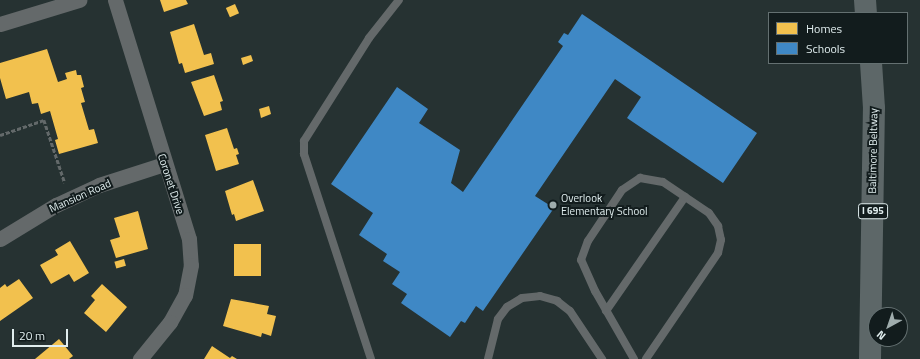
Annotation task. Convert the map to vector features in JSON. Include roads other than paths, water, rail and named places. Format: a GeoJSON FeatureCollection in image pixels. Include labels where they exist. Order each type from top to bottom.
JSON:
{"type":"FeatureCollection","features":[{"type":"Feature","properties":{"kind":"highway"},"geometry":{"type":"LineString","coordinates":[[865,0],[866,12]]}},
{"type":"Feature","properties":{"kind":"highway","name":"Baltimore Beltway"},"geometry":{"type":"LineString","coordinates":[[870,64],[874,108],[870,359]]}},
{"type":"Feature","properties":{"kind":"street"},"geometry":{"type":"LineString","coordinates":[[0,24],[79,0]]}},
{"type":"Feature","properties":{"kind":"street","name":"Coronet Drive"},"geometry":{"type":"LineString","coordinates":[[115,0],[164,164],[189,239],[191,265],[185,295],[170,322],[140,359]]}},
{"type":"Feature","properties":{"kind":"street","name":"Mansion Road"},"geometry":{"type":"LineString","coordinates":[[0,239],[56,205],[99,185],[164,164]]}},
{"type":"Feature","properties":{"kind":"lane"},"geometry":{"type":"LineString","coordinates":[[371,359],[306,159],[304,141],[368,38],[399,0]]}},
{"type":"Feature","properties":{"kind":"lane"},"geometry":{"type":"LineString","coordinates":[[634,359],[606,311],[580,260],[588,241],[622,190],[640,178],[663,182],[709,213],[718,226],[720,240],[718,253],[646,359]]}},
{"type":"Feature","properties":{"kind":"lane"},"geometry":{"type":"LineString","coordinates":[[606,311],[685,197]]}},
{"type":"Feature","properties":{"kind":"lane"},"geometry":{"type":"LineString","coordinates":[[488,359],[498,319],[507,307],[522,298],[540,296],[557,301],[570,311],[602,359]]}},
{"type":"Feature","properties":{"kind":"place","name":"Overlook Elementary School"},"geometry":{"type":"Point","coordinates":[553,205]}}]}
